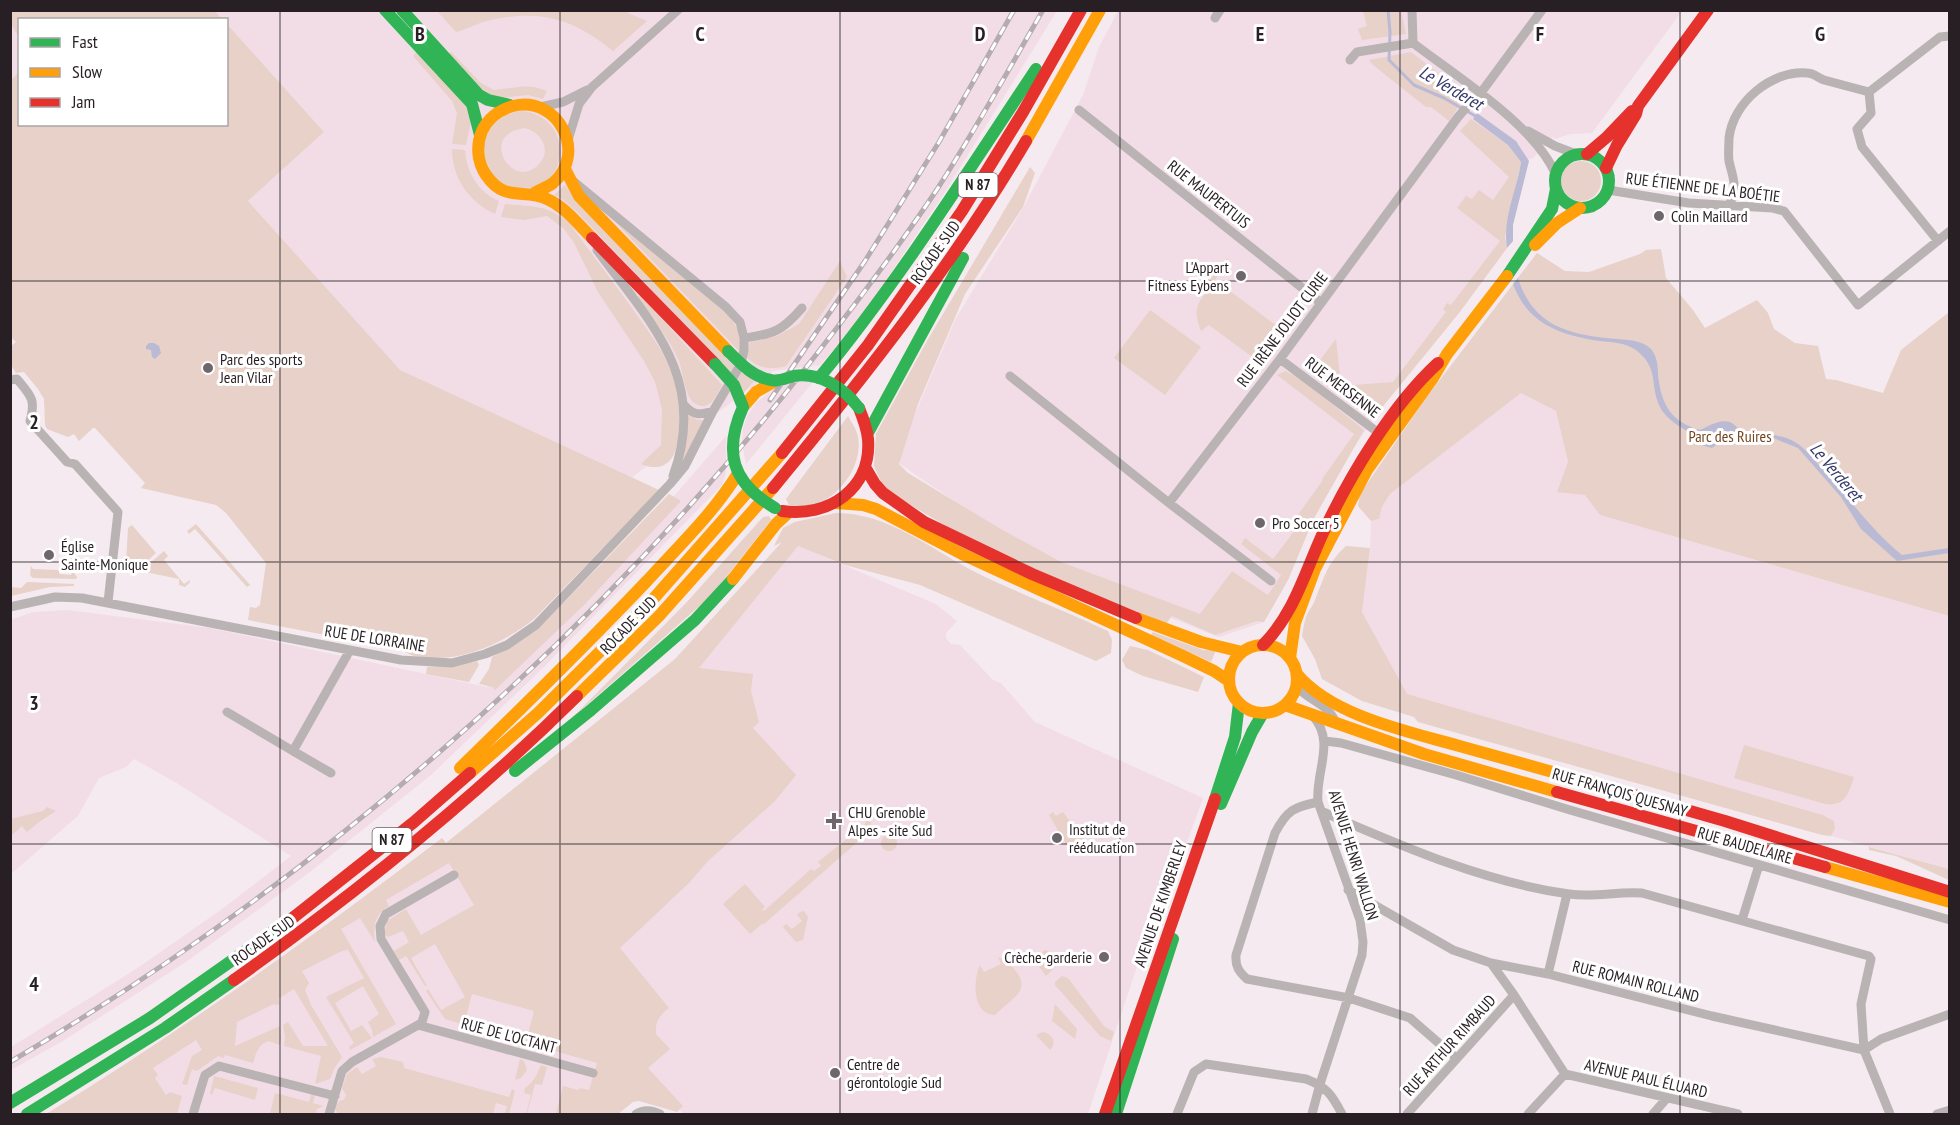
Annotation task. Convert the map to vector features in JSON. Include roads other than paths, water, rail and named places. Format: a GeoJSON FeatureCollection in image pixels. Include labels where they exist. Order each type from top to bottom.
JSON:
{"type":"FeatureCollection","features":[{"type":"Feature","properties":{"kind":"main road"},"geometry":{"type":"LineString","coordinates":[[385,10],[472,104],[480,135]]}},
{"type":"Feature","properties":{"kind":"main road"},"geometry":{"type":"LineString","coordinates":[[402,10],[479,95],[488,100],[512,105],[531,104],[555,116],[566,131],[568,140],[567,173],[572,185],[587,204],[748,370],[775,381]]}},
{"type":"Feature","properties":{"kind":"main road"},"geometry":{"type":"LineString","coordinates":[[819,378],[861,327],[936,223],[1074,10]]}},
{"type":"Feature","properties":{"kind":"main road","name":"ROCADE SUD"},"geometry":{"type":"LineString","coordinates":[[10,1103],[166,1006],[300,912],[414,822],[520,729],[632,620],[737,506],[826,398],[912,284],[962,212],[1005,144],[1081,10]]}},
{"type":"Feature","properties":{"kind":"main road","name":"ROCADE SUD"},"geometry":{"type":"LineString","coordinates":[[27,1114],[157,1034],[249,971],[340,903],[466,801],[555,720],[637,640],[732,539],[778,486],[910,317],[966,237],[1034,129],[1100,10]]}},
{"type":"Feature","properties":{"kind":"main road"},"geometry":{"type":"LineString","coordinates":[[1263,645],[1275,633],[1289,612],[1335,508],[1384,437],[1433,378],[1448,354],[1517,263],[1552,209],[1556,175],[1562,162],[1581,154],[1607,137],[1629,113],[1636,109],[1708,10]]}},
{"type":"Feature","properties":{"kind":"main road"},"geometry":{"type":"LineString","coordinates":[[512,105],[492,116],[480,135],[478,144],[480,163],[489,180],[504,191],[514,194],[533,194],[556,203],[574,219],[734,385],[743,406]]}},
{"type":"Feature","properties":{"kind":"main road"},"geometry":{"type":"LineString","coordinates":[[1606,168],[1636,114],[1636,109]]}},
{"type":"Feature","properties":{"kind":"main road"},"geometry":{"type":"LineString","coordinates":[[868,431],[1034,129]]}},
{"type":"Feature","properties":{"kind":"main road"},"geometry":{"type":"LineString","coordinates":[[1517,263],[1557,223],[1580,208],[1594,205],[1604,197],[1608,190],[1609,179],[1606,168],[1599,159],[1581,154]]}},
{"type":"Feature","properties":{"kind":"main road"},"geometry":{"type":"LineString","coordinates":[[533,194],[552,186],[567,173]]}},
{"type":"Feature","properties":{"kind":"main road"},"geometry":{"type":"LineString","coordinates":[[1556,189],[1563,200],[1580,208]]}},
{"type":"Feature","properties":{"kind":"main road"},"geometry":{"type":"LineString","coordinates":[[801,375],[819,378],[842,389],[859,408],[868,431],[865,467],[851,490],[836,503],[814,511],[789,512],[775,508],[752,494],[738,475],[732,450],[733,432],[743,406],[756,392],[775,381],[801,375]]}},
{"type":"Feature","properties":{"kind":"main road"},"geometry":{"type":"LineString","coordinates":[[1290,658],[1295,623],[1316,569],[1384,437]]}},
{"type":"Feature","properties":{"kind":"main road"},"geometry":{"type":"LineString","coordinates":[[865,467],[876,486],[895,502],[931,525],[970,545],[1053,585],[1182,637],[1202,644],[1242,652]]}},
{"type":"Feature","properties":{"kind":"main road"},"geometry":{"type":"LineString","coordinates":[[300,912],[438,789],[592,639],[717,505],[738,475]]}},
{"type":"Feature","properties":{"kind":"main road"},"geometry":{"type":"LineString","coordinates":[[836,503],[863,505],[876,510],[962,554],[1214,671],[1229,681]]}},
{"type":"Feature","properties":{"kind":"main road"},"geometry":{"type":"LineString","coordinates":[[466,801],[476,803],[683,632],[726,588],[776,524],[789,512]]}},
{"type":"Feature","properties":{"kind":"main road"},"geometry":{"type":"LineString","coordinates":[[1290,658],[1278,648],[1263,645],[1249,648],[1235,660],[1230,670],[1229,681],[1239,703],[1246,708],[1263,713],[1275,711],[1284,705],[1292,696],[1297,680]]}},
{"type":"Feature","properties":{"kind":"main road","name":"RUE FRANÇOIS QUESNAY"},"geometry":{"type":"LineString","coordinates":[[1290,658],[1297,680],[1313,691],[1390,726],[1725,821],[1950,891]]}},
{"type":"Feature","properties":{"kind":"main road","name":"AVENUE DE KIMBERLEY"},"geometry":{"type":"LineString","coordinates":[[1105,1114],[1226,768],[1238,723],[1239,703]]}},
{"type":"Feature","properties":{"kind":"main road","name":"RUE FRANÇOIS QUESNAY"},"geometry":{"type":"LineString","coordinates":[[1284,705],[1313,716],[1328,732],[1424,754],[1950,902]]}},
{"type":"Feature","properties":{"kind":"main road","name":"AVENUE DE KIMBERLEY"},"geometry":{"type":"LineString","coordinates":[[1116,1114],[1208,835],[1252,732],[1263,713]]}},
{"type":"Feature","properties":{"kind":"street"},"geometry":{"type":"LineString","coordinates":[[568,140],[579,104],[592,87],[678,10]]}},
{"type":"Feature","properties":{"kind":"street"},"geometry":{"type":"LineString","coordinates":[[1412,10],[1413,43]]}},
{"type":"Feature","properties":{"kind":"street","name":"RUE IRÈNE JOLIOT CURIE"},"geometry":{"type":"LineString","coordinates":[[1169,503],[1280,359],[1458,117],[1480,94],[1542,10]]}},
{"type":"Feature","properties":{"kind":"street"},"geometry":{"type":"LineString","coordinates":[[1869,92],[1940,37],[1950,36]]}},
{"type":"Feature","properties":{"kind":"street"},"geometry":{"type":"LineString","coordinates":[[1350,60],[1357,52],[1413,43],[1523,129],[1545,155],[1556,175]]}},
{"type":"Feature","properties":{"kind":"street"},"geometry":{"type":"LineString","coordinates":[[1730,206],[1734,181],[1728,158],[1730,135],[1742,108],[1758,89],[1789,74],[1808,73],[1821,79],[1869,92]]}},
{"type":"Feature","properties":{"kind":"street"},"geometry":{"type":"LineString","coordinates":[[540,107],[563,102],[592,87]]}},
{"type":"Feature","properties":{"kind":"street"},"geometry":{"type":"LineString","coordinates":[[1869,92],[1871,113],[1857,129],[1862,147],[1938,241],[1950,231]]}},
{"type":"Feature","properties":{"kind":"street","name":"RUE MAUPERTUIS"},"geometry":{"type":"LineString","coordinates":[[1079,110],[1321,303]]}},
{"type":"Feature","properties":{"kind":"street"},"geometry":{"type":"LineString","coordinates":[[1523,129],[1555,146],[1581,154]]}},
{"type":"Feature","properties":{"kind":"street"},"geometry":{"type":"LineString","coordinates":[[567,173],[726,307],[740,322],[744,338],[768,335],[788,324],[802,308]]}},
{"type":"Feature","properties":{"kind":"street","name":"RUE ÉTIENNE DE LA BOÉTIE"},"geometry":{"type":"LineString","coordinates":[[1608,190],[1689,203],[1772,208],[1784,211],[1858,305],[1938,241]]}},
{"type":"Feature","properties":{"kind":"street"},"geometry":{"type":"LineString","coordinates":[[574,219],[659,335],[671,357],[684,405],[681,446],[670,484]]}},
{"type":"Feature","properties":{"kind":"street","name":"RUE DE LORRAINE"},"geometry":{"type":"LineString","coordinates":[[10,607],[55,597],[82,598],[401,660],[452,663],[485,654],[507,645],[536,626],[685,466],[713,411],[741,364],[744,338]]}},
{"type":"Feature","properties":{"kind":"street","name":"RUE MERSENNE"},"geometry":{"type":"LineString","coordinates":[[1280,359],[1384,437]]}},
{"type":"Feature","properties":{"kind":"street"},"geometry":{"type":"LineString","coordinates":[[1010,376],[1270,581]]}},
{"type":"Feature","properties":{"kind":"street"},"geometry":{"type":"LineString","coordinates":[[10,380],[17,379],[32,398],[33,408],[30,421],[67,462],[75,464],[118,512],[108,602]]}},
{"type":"Feature","properties":{"kind":"street"},"geometry":{"type":"LineString","coordinates":[[684,405],[691,412],[700,414],[713,411]]}},
{"type":"Feature","properties":{"kind":"street"},"geometry":{"type":"LineString","coordinates":[[293,751],[350,650]]}},
{"type":"Feature","properties":{"kind":"street"},"geometry":{"type":"LineString","coordinates":[[1297,680],[1308,698],[1326,708],[1334,716],[1328,732]]}},
{"type":"Feature","properties":{"kind":"street","name":"AVENUE HENRI WALLON"},"geometry":{"type":"LineString","coordinates":[[1312,1114],[1362,956],[1364,942],[1360,920],[1318,802],[1317,790],[1328,732],[1337,717],[1333,702]]}},
{"type":"Feature","properties":{"kind":"street"},"geometry":{"type":"LineString","coordinates":[[227,712],[331,773]]}},
{"type":"Feature","properties":{"kind":"street","name":"RUE BAUDELAIRE"},"geometry":{"type":"LineString","coordinates":[[1328,732],[1341,743],[1950,920]]}},
{"type":"Feature","properties":{"kind":"street"},"geometry":{"type":"LineString","coordinates":[[1318,802],[1296,806],[1283,818],[1275,833],[1235,963],[1247,979],[1349,998],[1410,1018],[1456,1058]]}},
{"type":"Feature","properties":{"kind":"street"},"geometry":{"type":"LineString","coordinates":[[1323,812],[1425,856],[1496,878],[1588,897],[1626,892],[1642,893],[1869,957],[1871,959],[1861,1004],[1864,1050],[1890,1114]]}},
{"type":"Feature","properties":{"kind":"street"},"geometry":{"type":"LineString","coordinates":[[1742,920],[1759,865]]}},
{"type":"Feature","properties":{"kind":"street"},"geometry":{"type":"LineString","coordinates":[[329,1114],[342,1071],[352,1062],[423,1022],[425,1012],[381,939],[380,926],[386,914],[454,875]]}},
{"type":"Feature","properties":{"kind":"street","name":"RUE ROMAIN ROLLAND"},"geometry":{"type":"LineString","coordinates":[[1348,890],[1453,950],[1491,963],[1548,974],[1712,1016],[1864,1050]]}},
{"type":"Feature","properties":{"kind":"street"},"geometry":{"type":"LineString","coordinates":[[1548,974],[1567,894]]}},
{"type":"Feature","properties":{"kind":"street","name":"RUE ARTHUR RIMBAUD"},"geometry":{"type":"LineString","coordinates":[[1491,963],[1564,1074]]}},
{"type":"Feature","properties":{"kind":"street","name":"RUE ARTHUR RIMBAUD"},"geometry":{"type":"LineString","coordinates":[[1407,1114],[1514,995]]}},
{"type":"Feature","properties":{"kind":"street"},"geometry":{"type":"LineString","coordinates":[[1864,1050],[1881,1039],[1950,1014]]}},
{"type":"Feature","properties":{"kind":"street","name":"RUE DE L'OCTANT"},"geometry":{"type":"LineString","coordinates":[[417,1025],[593,1073]]}},
{"type":"Feature","properties":{"kind":"street"},"geometry":{"type":"LineString","coordinates":[[1177,1114],[1194,1072],[1206,1064],[1306,1079],[1320,1084],[1329,1091],[1342,1114]]}},
{"type":"Feature","properties":{"kind":"street"},"geometry":{"type":"LineString","coordinates":[[193,1114],[206,1076],[219,1066],[335,1096]]}},
{"type":"Feature","properties":{"kind":"street","name":"AVENUE PAUL ÉLUARD"},"geometry":{"type":"LineString","coordinates":[[1528,1114],[1564,1074],[1738,1114]]}},
{"type":"Feature","properties":{"kind":"street"},"geometry":{"type":"LineString","coordinates":[[1653,1114],[1667,1098]]}},
{"type":"Feature","properties":{"kind":"street"},"geometry":{"type":"LineString","coordinates":[[1937,1114],[1950,1110]]}},
{"type":"Feature","properties":{"kind":"street"},"geometry":{"type":"LineString","coordinates":[[636,1114],[649,1111],[660,1114]]}},
{"type":"Feature","properties":{"kind":"water","name":"Le Verderet"},"geometry":{"type":"Polygon","coordinates":[[[1477,113],[1516,141],[1529,161],[1513,225],[1513,241],[1507,248],[1508,215],[1521,162],[1508,145],[1473,119],[1477,113]]]}},
{"type":"Feature","properties":{"kind":"water","name":"Le Verderet"},"geometry":{"type":"Polygon","coordinates":[[[1518,278],[1533,308],[1555,325],[1583,335],[1635,341],[1651,349],[1657,361],[1659,385],[1665,403],[1675,417],[1682,422],[1700,430],[1714,423],[1726,421],[1741,430],[1778,436],[1791,440],[1809,453],[1871,525],[1902,555],[1949,548],[1949,553],[1897,561],[1861,529],[1841,497],[1798,448],[1766,435],[1741,432],[1731,435],[1712,448],[1702,445],[1695,436],[1663,412],[1657,399],[1651,370],[1636,350],[1619,343],[1572,335],[1548,326],[1537,318],[1519,298],[1513,284],[1518,278]]]}},
{"type":"Feature","properties":{"kind":"water"},"geometry":{"type":"Polygon","coordinates":[[[149,343],[159,346],[161,353],[155,359],[152,357],[151,350],[146,349],[149,343]]]}},
{"type":"Feature","properties":{"kind":"waterway","name":"Le Verderet"},"geometry":{"type":"LineString","coordinates":[[1388,10],[1389,60],[1414,85],[1444,98],[1477,117]]}},
{"type":"Feature","properties":{"kind":"railway"},"geometry":{"type":"LineString","coordinates":[[770,400],[865,261],[939,142],[1014,10]]}},
{"type":"Feature","properties":{"kind":"railway"},"geometry":{"type":"LineString","coordinates":[[10,1062],[124,991],[234,915],[341,834],[444,748],[543,658],[637,563],[727,463],[812,360],[876,277],[950,169],[1043,10]]}},
{"type":"Feature","properties":{"kind":"place","name":"Colin Maillard"},"geometry":{"type":"Point","coordinates":[1659,216]}},
{"type":"Feature","properties":{"kind":"place","name":"L'Appart Fitness Eybens"},"geometry":{"type":"Point","coordinates":[1241,276]}},
{"type":"Feature","properties":{"kind":"place","name":"Parc des sports Jean Vilar"},"geometry":{"type":"Point","coordinates":[208,368]}},
{"type":"Feature","properties":{"kind":"place","name":"Pro Soccer 5"},"geometry":{"type":"Point","coordinates":[1260,523]}},
{"type":"Feature","properties":{"kind":"place","name":"Église Sainte-Monique"},"geometry":{"type":"Point","coordinates":[49,555]}},
{"type":"Feature","properties":{"kind":"place","name":"CHU Grenoble Alpes - site Sud"},"geometry":{"type":"Point","coordinates":[834,821]}},
{"type":"Feature","properties":{"kind":"place","name":"Institut de rééducation"},"geometry":{"type":"Point","coordinates":[1057,838]}},
{"type":"Feature","properties":{"kind":"place","name":"Crèche-garderie"},"geometry":{"type":"Point","coordinates":[1104,957]}},
{"type":"Feature","properties":{"kind":"place","name":"Centre de gérontologie Sud"},"geometry":{"type":"Point","coordinates":[835,1073]}},
{"type":"Feature","properties":{"kind":"park label","name":"Parc des Ruires"},"geometry":{"type":"Point","coordinates":[1730,436]}}]}
